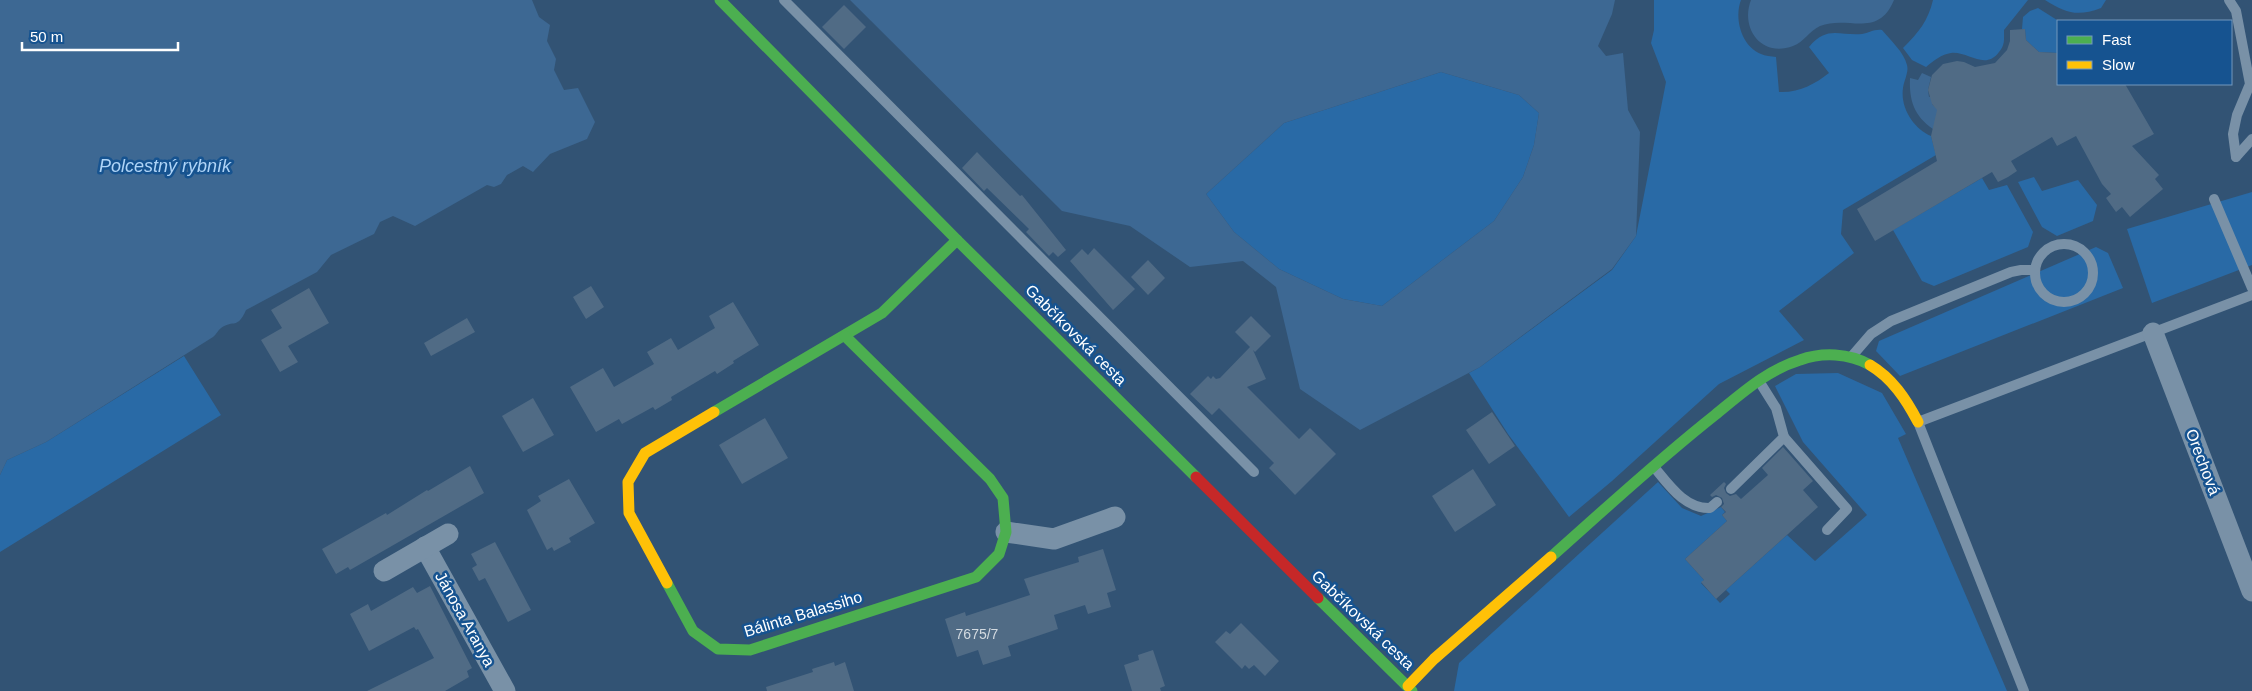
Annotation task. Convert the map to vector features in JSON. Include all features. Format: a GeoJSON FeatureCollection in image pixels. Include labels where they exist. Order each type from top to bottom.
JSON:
{"type":"FeatureCollection","features":[{"type":"Feature","properties":{"kind":"street","name":"Gabčíkovská cesta"},"geometry":{"type":"LineString","coordinates":[[720,0],[957,240],[1410,689]]}},
{"type":"Feature","properties":{"kind":"street","name":"Bálinta Balassiho"},"geometry":{"type":"LineString","coordinates":[[845,336],[990,479],[1003,498],[1006,532],[1000,554],[976,577],[750,650],[718,649],[693,631],[629,513],[628,482],[645,453],[882,313],[957,240]]}},
{"type":"Feature","properties":{"kind":"street","name":"Orechová"},"geometry":{"type":"LineString","coordinates":[[2153,333],[2252,591]]}},
{"type":"Feature","properties":{"kind":"street"},"geometry":{"type":"LineString","coordinates":[[1410,689],[1434,660],[1690,434],[1759,380],[1784,366],[1805,358],[1826,355],[1850,358],[1876,369],[1891,380],[1907,399],[1918,422]]}},
{"type":"Feature","properties":{"kind":"street"},"geometry":{"type":"LineString","coordinates":[[1006,532],[1054,539],[1115,517]]}},
{"type":"Feature","properties":{"kind":"street"},"geometry":{"type":"LineString","coordinates":[[384,571],[448,534]]}},
{"type":"Feature","properties":{"kind":"street","name":"Jánosa Aranya"},"geometry":{"type":"LineString","coordinates":[[426,547],[505,691]]}},
{"type":"Feature","properties":{"kind":"lane"},"geometry":{"type":"LineString","coordinates":[[784,0],[1254,472]]}},
{"type":"Feature","properties":{"kind":"lane"},"geometry":{"type":"LineString","coordinates":[[2229,0],[2236,11],[2250,84],[2233,134],[2236,157],[2252,139]]}},
{"type":"Feature","properties":{"kind":"lane"},"geometry":{"type":"LineString","coordinates":[[2214,199],[2252,288]]}},
{"type":"Feature","properties":{"kind":"lane"},"geometry":{"type":"LineString","coordinates":[[2064,244],[2080,248],[2086,254],[2091,261],[2092,278],[2084,293],[2069,301],[2061,301],[2053,299],[2039,288],[2035,270],[2042,255],[2056,245],[2064,244]]}},
{"type":"Feature","properties":{"kind":"lane"},"geometry":{"type":"LineString","coordinates":[[1850,358],[1871,334],[1891,321],[2011,272],[2035,270]]}},
{"type":"Feature","properties":{"kind":"lane"},"geometry":{"type":"LineString","coordinates":[[2024,691],[1918,422],[2252,295]]}},
{"type":"Feature","properties":{"kind":"lane"},"geometry":{"type":"LineString","coordinates":[[1759,380],[1776,408],[1784,437],[1847,509],[1827,530]]}},
{"type":"Feature","properties":{"kind":"lane"},"geometry":{"type":"LineString","coordinates":[[1731,489],[1784,437]]}},
{"type":"Feature","properties":{"kind":"lane"},"geometry":{"type":"LineString","coordinates":[[1653,466],[1676,494],[1699,509],[1710,508],[1717,502]]}},
{"type":"Feature","properties":{"kind":"shaded area"},"geometry":{"type":"Polygon","coordinates":[[[1654,0],[1741,0],[1738,15],[1741,31],[1748,45],[1754,50],[1763,55],[1776,57],[1779,92],[1793,91],[1806,87],[1829,73],[1809,47],[1822,36],[1834,33],[1862,34],[1882,30],[1900,51],[1907,65],[1903,88],[1906,110],[1914,123],[1931,136],[1936,155],[1843,210],[1841,234],[1854,253],[1779,311],[1804,340],[1719,384],[1612,481],[1569,517],[1508,434],[1469,373],[1480,367],[1612,270],[1636,236],[1666,82],[1651,43],[1654,30],[1654,0]]]}},
{"type":"Feature","properties":{"kind":"shaded area"},"geometry":{"type":"Polygon","coordinates":[[[1933,0],[2028,0],[2004,30],[2004,42],[1994,57],[1982,60],[1951,53],[1941,56],[1926,67],[1912,60],[1903,48],[1922,26],[1933,0]]]}},
{"type":"Feature","properties":{"kind":"shaded area"},"geometry":{"type":"Polygon","coordinates":[[[2045,0],[2106,0],[2101,8],[2078,13],[2066,11],[2045,0]]]}},
{"type":"Feature","properties":{"kind":"shaded area"},"geometry":{"type":"Polygon","coordinates":[[[2038,8],[2057,20],[2057,53],[2039,52],[2026,40],[2025,29],[2022,29],[2023,17],[2030,11],[2038,8]]]}},
{"type":"Feature","properties":{"kind":"shaded area"},"geometry":{"type":"Polygon","coordinates":[[[1441,72],[1519,95],[1539,113],[1534,145],[1523,177],[1494,221],[1382,306],[1343,299],[1279,269],[1234,232],[1206,194],[1284,123],[1441,72]]]}},
{"type":"Feature","properties":{"kind":"shaded area"},"geometry":{"type":"Polygon","coordinates":[[[2034,177],[2042,191],[2078,180],[2097,205],[2093,221],[2057,236],[2042,227],[2018,182],[2034,177]]]}},
{"type":"Feature","properties":{"kind":"shaded area"},"geometry":{"type":"Polygon","coordinates":[[[1982,178],[1989,190],[2007,185],[2033,232],[2028,247],[1934,286],[1922,281],[1893,230],[1982,178]]]}},
{"type":"Feature","properties":{"kind":"shaded area"},"geometry":{"type":"Polygon","coordinates":[[[2252,192],[2252,265],[2152,303],[2127,229],[2252,192]]]}},
{"type":"Feature","properties":{"kind":"shaded area"},"geometry":{"type":"Polygon","coordinates":[[[2096,247],[2108,253],[2123,288],[1900,376],[1876,351],[1879,341],[2096,247]]]}},
{"type":"Feature","properties":{"kind":"shaded area"},"geometry":{"type":"Polygon","coordinates":[[[184,356],[221,415],[0,552],[0,475],[7,460],[46,442],[184,356]]]}},
{"type":"Feature","properties":{"kind":"shaded area"},"geometry":{"type":"Polygon","coordinates":[[[1838,373],[1882,393],[1906,434],[1898,438],[2007,691],[1454,691],[1459,663],[1658,482],[1682,508],[1701,516],[1721,507],[1725,512],[1722,515],[1727,521],[1685,559],[1704,580],[1701,583],[1720,603],[1730,594],[1726,590],[1787,535],[1815,561],[1867,515],[1803,442],[1775,386],[1796,374],[1838,373]]]}},
{"type":"Feature","properties":{"kind":"water","name":"Polcestný rybník"},"geometry":{"type":"Polygon","coordinates":[[[0,0],[532,0],[539,17],[550,25],[547,41],[556,59],[554,70],[564,90],[578,88],[595,122],[587,139],[550,154],[533,172],[523,166],[507,175],[501,184],[494,187],[487,185],[415,226],[393,216],[380,222],[374,234],[331,255],[317,272],[246,310],[238,322],[225,325],[213,337],[46,442],[7,460],[0,475],[0,0]]]}},
{"type":"Feature","properties":{"kind":"water"},"geometry":{"type":"Polygon","coordinates":[[[850,0],[1615,0],[1612,14],[1598,46],[1606,56],[1623,53],[1628,110],[1640,132],[1636,236],[1612,269],[1480,367],[1360,430],[1300,389],[1276,287],[1243,261],[1190,267],[1130,226],[1062,211],[850,0]],[[1441,72],[1284,123],[1206,194],[1234,232],[1279,269],[1343,299],[1382,306],[1494,221],[1523,177],[1534,145],[1539,113],[1519,95],[1441,72]]]}},
{"type":"Feature","properties":{"kind":"water"},"geometry":{"type":"Polygon","coordinates":[[[1751,0],[1894,0],[1880,19],[1862,24],[1831,23],[1820,26],[1797,44],[1782,49],[1771,48],[1756,38],[1748,21],[1751,0]]]}},
{"type":"Feature","properties":{"kind":"water"},"geometry":{"type":"Polygon","coordinates":[[[1922,73],[1931,77],[1928,90],[1929,97],[1937,94],[1939,100],[1932,104],[1943,115],[1933,129],[1917,113],[1910,93],[1910,78],[1918,80],[1922,73]]]}},
{"type":"Feature","properties":{"kind":"building"},"geometry":{"type":"Polygon","coordinates":[[[844,5],[866,27],[844,49],[822,27],[844,5]]]}},
{"type":"Feature","properties":{"kind":"building"},"geometry":{"type":"Polygon","coordinates":[[[2025,29],[2026,40],[2039,52],[2057,53],[2057,85],[2126,85],[2154,134],[2132,146],[2159,175],[2155,179],[2163,189],[2130,217],[2122,207],[2116,212],[2106,198],[2111,194],[2102,184],[2076,136],[2057,146],[2052,137],[2011,161],[2017,171],[2008,177],[1998,182],[1992,172],[1875,241],[1857,209],[1937,161],[1931,136],[1937,110],[1932,104],[1928,90],[1932,75],[1943,64],[1957,61],[1975,67],[1995,63],[2007,50],[2010,41],[2010,30],[2025,29]]]}},
{"type":"Feature","properties":{"kind":"building"},"geometry":{"type":"Polygon","coordinates":[[[977,152],[1020,196],[1022,195],[1066,250],[1058,257],[1053,252],[1049,256],[1026,232],[1029,229],[987,188],[984,191],[962,168],[977,152]]]}},
{"type":"Feature","properties":{"kind":"building"},"geometry":{"type":"Polygon","coordinates":[[[1094,248],[1135,289],[1113,310],[1070,261],[1082,249],[1088,255],[1094,248]]]}},
{"type":"Feature","properties":{"kind":"building"},"geometry":{"type":"Polygon","coordinates":[[[1148,260],[1165,278],[1148,295],[1131,277],[1148,260]]]}},
{"type":"Feature","properties":{"kind":"building"},"geometry":{"type":"Polygon","coordinates":[[[591,286],[604,307],[586,319],[573,297],[591,286]]]}},
{"type":"Feature","properties":{"kind":"building"},"geometry":{"type":"Polygon","coordinates":[[[309,288],[329,323],[288,346],[298,362],[280,372],[261,340],[282,328],[271,310],[309,288]]]}},
{"type":"Feature","properties":{"kind":"building"},"geometry":{"type":"Polygon","coordinates":[[[733,302],[759,345],[733,361],[734,363],[717,374],[715,371],[671,397],[672,400],[655,410],[653,407],[622,424],[619,419],[596,432],[570,387],[603,368],[614,387],[654,364],[647,352],[671,338],[678,350],[715,328],[709,316],[733,302]]]}},
{"type":"Feature","properties":{"kind":"building"},"geometry":{"type":"Polygon","coordinates":[[[1251,316],[1271,336],[1255,352],[1253,350],[1266,379],[1247,387],[1299,439],[1310,428],[1336,454],[1295,495],[1269,468],[1274,463],[1219,408],[1212,415],[1190,394],[1208,376],[1211,379],[1213,376],[1216,379],[1220,378],[1250,347],[1235,332],[1251,316]]]}},
{"type":"Feature","properties":{"kind":"building"},"geometry":{"type":"Polygon","coordinates":[[[467,318],[475,332],[431,356],[424,343],[467,318]]]}},
{"type":"Feature","properties":{"kind":"building"},"geometry":{"type":"Polygon","coordinates":[[[533,398],[554,435],[523,452],[502,416],[533,398]]]}},
{"type":"Feature","properties":{"kind":"building"},"geometry":{"type":"Polygon","coordinates":[[[1492,412],[1515,446],[1489,464],[1466,430],[1492,412]]]}},
{"type":"Feature","properties":{"kind":"building"},"geometry":{"type":"Polygon","coordinates":[[[765,418],[788,458],[742,484],[719,445],[765,418]]]}},
{"type":"Feature","properties":{"kind":"building"},"geometry":{"type":"Polygon","coordinates":[[[1783,447],[1813,481],[1803,490],[1818,507],[1716,599],[1701,582],[1704,580],[1685,559],[1727,521],[1722,515],[1726,512],[1721,507],[1724,504],[1722,498],[1710,495],[1724,482],[1726,484],[1724,488],[1726,493],[1730,496],[1736,494],[1741,499],[1768,475],[1762,468],[1783,447]]]}},
{"type":"Feature","properties":{"kind":"building"},"geometry":{"type":"Polygon","coordinates":[[[470,466],[484,493],[350,570],[348,567],[336,574],[322,549],[386,513],[387,515],[470,466]]]}},
{"type":"Feature","properties":{"kind":"building"},"geometry":{"type":"Polygon","coordinates":[[[1473,469],[1496,505],[1455,532],[1432,496],[1473,469]]]}},
{"type":"Feature","properties":{"kind":"building"},"geometry":{"type":"Polygon","coordinates":[[[569,479],[595,523],[569,538],[571,542],[554,551],[552,547],[547,550],[527,510],[541,501],[538,496],[569,479]]]}},
{"type":"Feature","properties":{"kind":"building"},"geometry":{"type":"Polygon","coordinates":[[[495,542],[531,610],[508,622],[485,578],[479,581],[472,568],[477,565],[471,554],[495,542]]]}},
{"type":"Feature","properties":{"kind":"building"},"geometry":{"type":"Polygon","coordinates":[[[1103,549],[1116,590],[1107,593],[1111,607],[1088,614],[1085,605],[1054,615],[1058,629],[1008,646],[1011,656],[983,665],[978,650],[957,657],[945,619],[965,612],[966,616],[1030,595],[1024,579],[1079,562],[1078,557],[1103,549]]]}},
{"type":"Feature","properties":{"kind":"building"},"geometry":{"type":"Polygon","coordinates":[[[430,586],[472,668],[467,671],[469,677],[445,691],[367,691],[434,658],[418,629],[416,630],[414,627],[369,651],[350,614],[368,604],[371,611],[413,587],[417,593],[430,586]]]}},
{"type":"Feature","properties":{"kind":"building"},"geometry":{"type":"Polygon","coordinates":[[[1241,623],[1279,661],[1265,676],[1254,665],[1249,669],[1245,665],[1242,669],[1215,642],[1226,631],[1230,634],[1241,623]]]}},
{"type":"Feature","properties":{"kind":"building"},"geometry":{"type":"Polygon","coordinates":[[[1153,650],[1165,686],[1160,688],[1161,691],[1132,691],[1124,665],[1139,660],[1138,655],[1153,650]]]}},
{"type":"Feature","properties":{"kind":"building"},"geometry":{"type":"Polygon","coordinates":[[[834,662],[835,666],[845,662],[854,691],[767,691],[766,687],[813,672],[812,669],[834,662]]]}},
{"type":"Feature","properties":{"kind":"traffic: fast"},"geometry":{"type":"LineString","coordinates":[[720,0],[957,240],[1196,477]]}},
{"type":"Feature","properties":{"kind":"traffic: fast"},"geometry":{"type":"LineString","coordinates":[[714,412],[882,313],[957,240]]}},
{"type":"Feature","properties":{"kind":"traffic: fast"},"geometry":{"type":"LineString","coordinates":[[667,583],[693,631],[718,649],[750,650],[976,577],[999,554],[1006,532],[1003,498],[990,479],[845,336]]}},
{"type":"Feature","properties":{"kind":"traffic: fast"},"geometry":{"type":"LineString","coordinates":[[1551,557],[1673,449],[1765,376],[1788,364],[1808,357],[1826,355],[1853,358],[1870,365]]}},
{"type":"Feature","properties":{"kind":"traffic: fast"},"geometry":{"type":"LineString","coordinates":[[1318,598],[1412,691]]}},
{"type":"Feature","properties":{"kind":"traffic: slow"},"geometry":{"type":"LineString","coordinates":[[1870,365],[1885,376],[1898,390],[1918,422]]}},
{"type":"Feature","properties":{"kind":"traffic: slow"},"geometry":{"type":"LineString","coordinates":[[667,583],[629,513],[628,482],[645,453],[714,412]]}},
{"type":"Feature","properties":{"kind":"traffic: slow"},"geometry":{"type":"LineString","coordinates":[[1408,686],[1434,659],[1551,557]]}},
{"type":"Feature","properties":{"kind":"traffic: jam"},"geometry":{"type":"LineString","coordinates":[[1196,477],[1318,598]]}}]}
